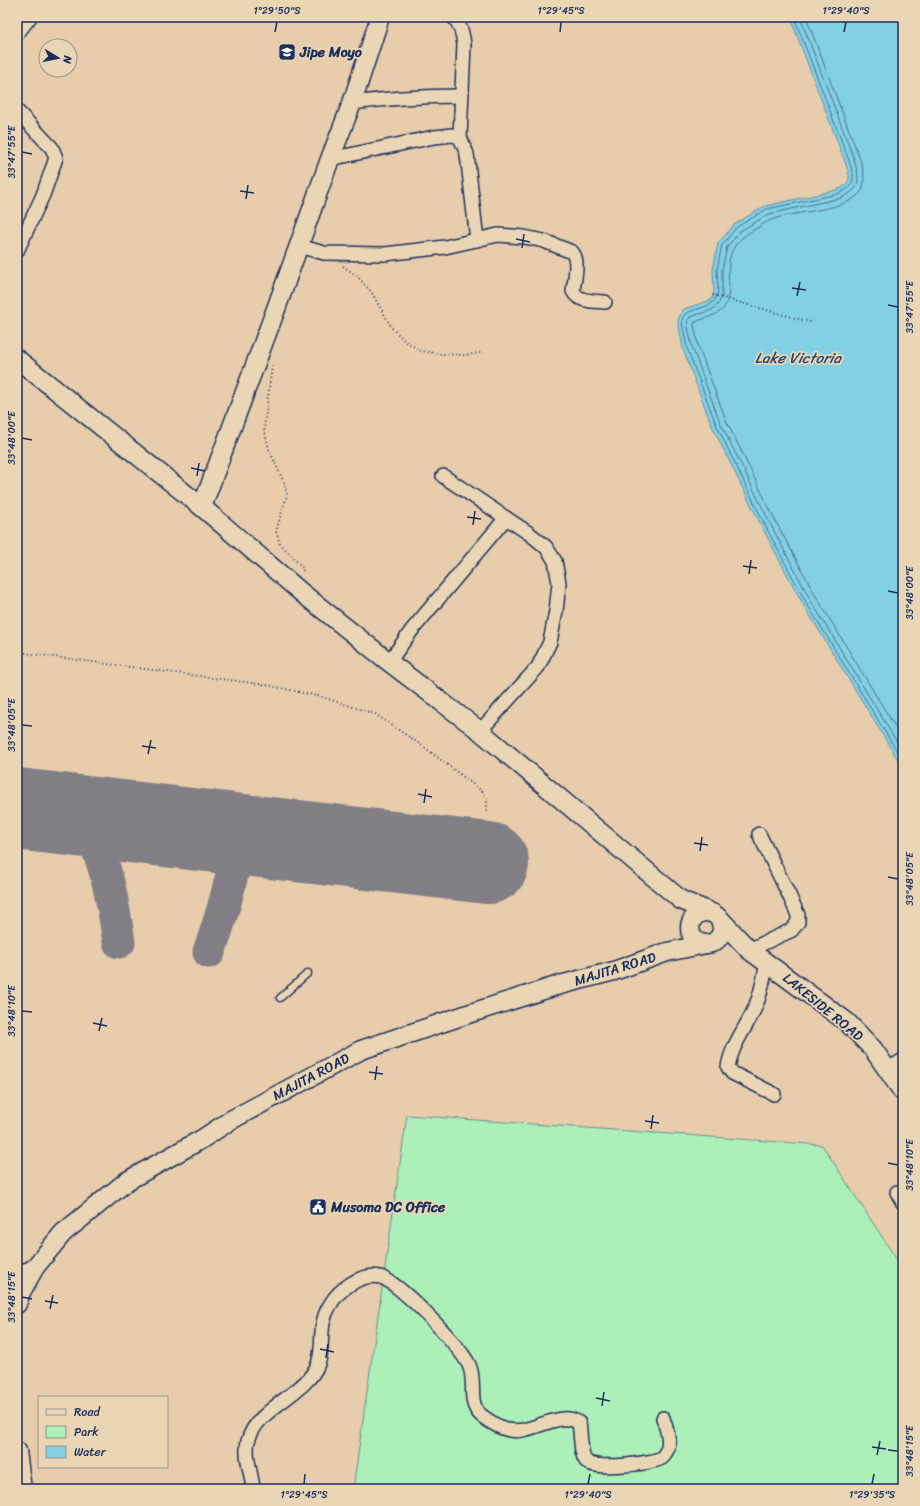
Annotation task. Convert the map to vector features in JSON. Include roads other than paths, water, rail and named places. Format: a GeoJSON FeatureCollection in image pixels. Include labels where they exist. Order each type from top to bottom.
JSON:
{"type":"FeatureCollection","features":[{"type":"Feature","properties":{"kind":"main road"},"geometry":{"type":"LineString","coordinates":[[202,507],[330,158],[352,103],[380,17]]}},
{"type":"Feature","properties":{"kind":"main road"},"geometry":{"type":"LineString","coordinates":[[17,359],[202,507],[302,593],[389,662],[480,731],[682,900],[714,915],[749,950]]}},
{"type":"Feature","properties":{"kind":"main road"},"geometry":{"type":"LineString","coordinates":[[682,900],[694,938],[699,943],[749,950]]}},
{"type":"Feature","properties":{"kind":"main road"},"geometry":{"type":"LineString","coordinates":[[701,912],[714,915],[723,926],[722,934],[717,940],[708,944],[667,952],[691,927],[695,916],[701,912]]}},
{"type":"Feature","properties":{"kind":"main road","name":"LAKESIDE ROAD"},"geometry":{"type":"LineString","coordinates":[[749,950],[847,1022],[873,1049],[903,1092]]}},
{"type":"Feature","properties":{"kind":"main road","name":"MAJITA ROAD"},"geometry":{"type":"LineString","coordinates":[[17,1304],[21,1292],[35,1267],[63,1233],[127,1181],[202,1139],[231,1120],[361,1050],[556,986],[614,971],[667,952]]}},
{"type":"Feature","properties":{"kind":"main road"},"geometry":{"type":"LineString","coordinates":[[17,1451],[22,1489]]}},
{"type":"Feature","properties":{"kind":"street"},"geometry":{"type":"LineString","coordinates":[[17,34],[30,17]]}},
{"type":"Feature","properties":{"kind":"street"},"geometry":{"type":"LineString","coordinates":[[453,17],[463,33],[464,45],[460,137],[467,154],[477,240]]}},
{"type":"Feature","properties":{"kind":"street"},"geometry":{"type":"LineString","coordinates":[[352,103],[387,98],[461,96]]}},
{"type":"Feature","properties":{"kind":"street"},"geometry":{"type":"LineString","coordinates":[[17,111],[52,148],[56,158],[43,195],[17,251]]}},
{"type":"Feature","properties":{"kind":"street"},"geometry":{"type":"LineString","coordinates":[[330,158],[434,137],[452,135],[460,137]]}},
{"type":"Feature","properties":{"kind":"street"},"geometry":{"type":"LineString","coordinates":[[299,246],[324,253],[385,254],[445,248],[498,235],[524,237],[572,252],[575,255],[576,263],[573,291],[582,299],[605,302]]}},
{"type":"Feature","properties":{"kind":"street"},"geometry":{"type":"LineString","coordinates":[[443,476],[530,534],[546,547],[555,561],[559,584],[550,642],[538,667],[480,731]]}},
{"type":"Feature","properties":{"kind":"street"},"geometry":{"type":"LineString","coordinates":[[389,662],[412,630],[506,518]]}},
{"type":"Feature","properties":{"kind":"street"},"geometry":{"type":"LineString","coordinates":[[749,950],[792,930],[798,922],[798,915],[759,834]]}},
{"type":"Feature","properties":{"kind":"street"},"geometry":{"type":"LineString","coordinates":[[767,962],[757,1004],[734,1046],[728,1067],[732,1073],[774,1094]]}},
{"type":"Feature","properties":{"kind":"street"},"geometry":{"type":"LineString","coordinates":[[888,1069],[903,1060]]}},
{"type":"Feature","properties":{"kind":"street"},"geometry":{"type":"LineString","coordinates":[[17,1272],[35,1267]]}},
{"type":"Feature","properties":{"kind":"street"},"geometry":{"type":"LineString","coordinates":[[253,1489],[248,1455],[248,1442],[251,1433],[271,1410],[304,1384],[313,1374],[318,1362],[321,1330],[324,1317],[330,1304],[343,1289],[360,1279],[369,1276],[380,1277],[387,1280],[403,1293],[422,1310],[460,1351],[469,1365],[472,1376],[472,1390],[476,1410],[482,1416],[496,1424],[510,1430],[524,1430],[560,1419],[573,1419],[579,1423],[583,1456],[586,1462],[592,1465],[624,1465],[655,1460],[663,1457],[667,1451],[668,1445],[663,1418]]}},
{"type":"Feature","properties":{"kind":"lane"},"geometry":{"type":"LineString","coordinates":[[280,998],[308,973]]}},
{"type":"Feature","properties":{"kind":"water","name":"Lake Victoria"},"geometry":{"type":"Polygon","coordinates":[[[790,17],[903,17],[903,768],[804,606],[764,531],[712,426],[683,349],[678,321],[684,309],[712,299],[714,291],[713,270],[718,243],[735,224],[765,206],[837,190],[843,187],[848,181],[849,174],[844,159],[790,17]]]}},
{"type":"Feature","properties":{"kind":"place","name":"Jipe Moyo"},"geometry":{"type":"Point","coordinates":[287,52]}},
{"type":"Feature","properties":{"kind":"place","name":"Musoma DC Office"},"geometry":{"type":"Point","coordinates":[318,1207]}}]}
